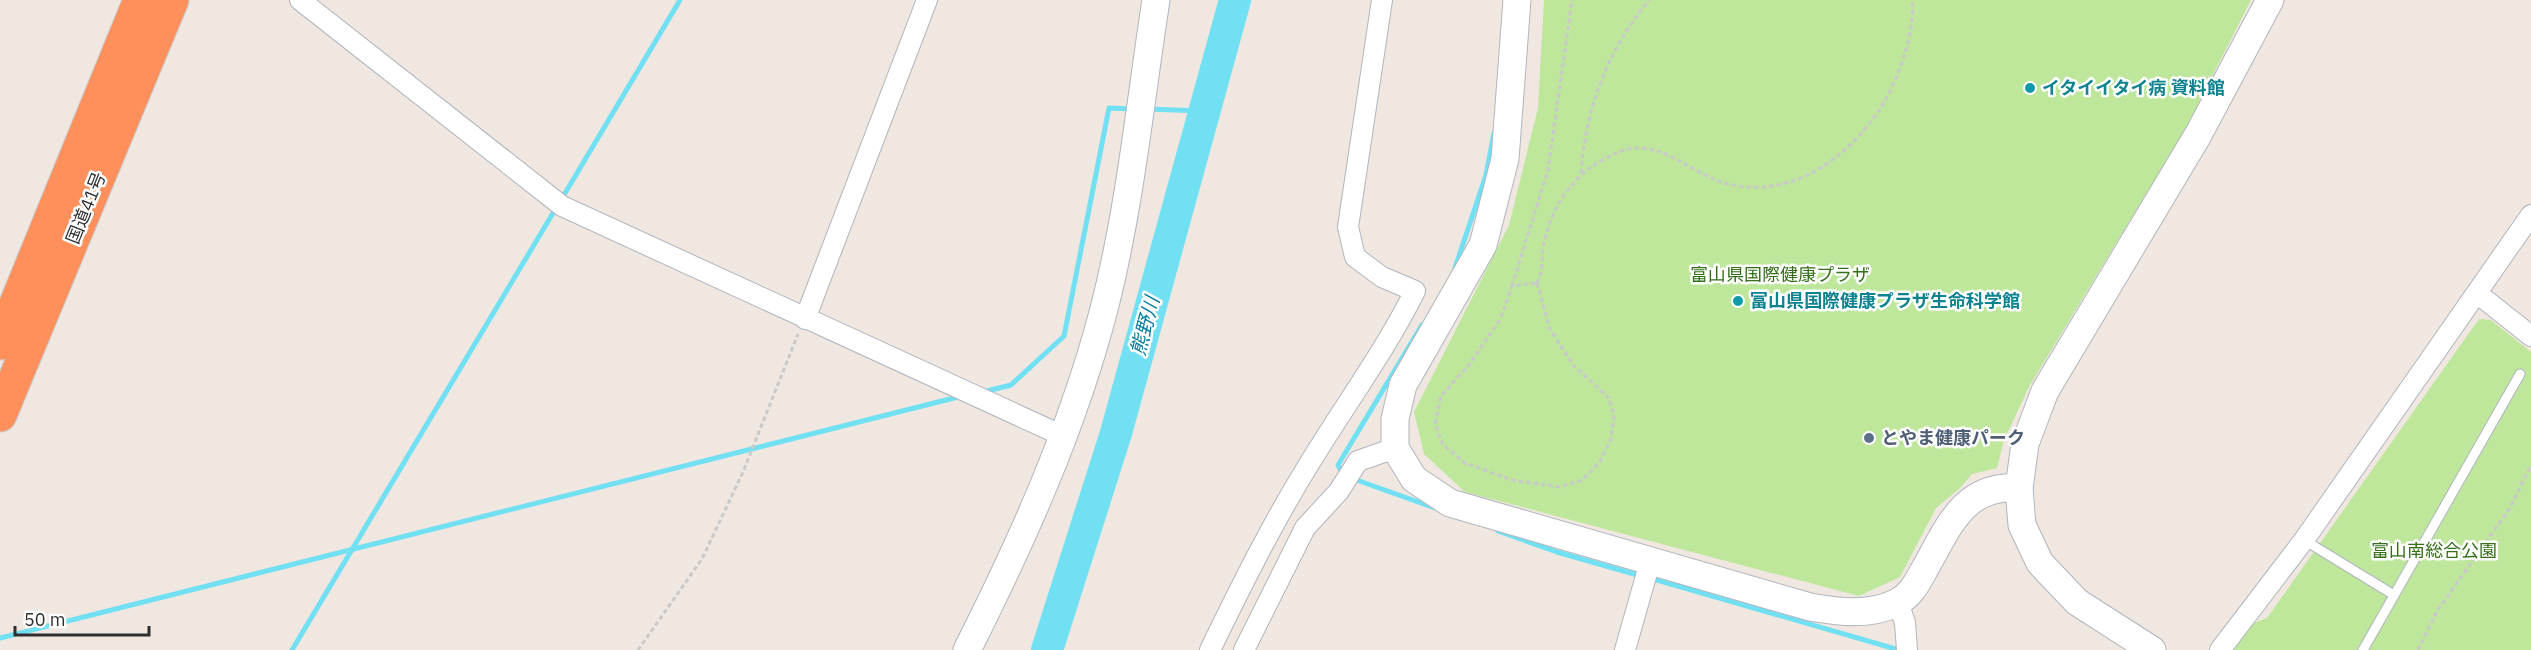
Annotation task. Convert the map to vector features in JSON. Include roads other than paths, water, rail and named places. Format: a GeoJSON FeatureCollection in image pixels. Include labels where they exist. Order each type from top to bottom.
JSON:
{"type":"FeatureCollection","features":[{"type":"Feature","properties":{"kind":"highway","name":"国道41号"},"geometry":{"type":"LineString","coordinates":[[0,343],[140,0]]}},
{"type":"Feature","properties":{"kind":"highway","name":"国道41号"},"geometry":{"type":"LineString","coordinates":[[0,415],[172,0]]}},
{"type":"Feature","properties":{"kind":"street"},"geometry":{"type":"LineString","coordinates":[[300,0],[562,206],[1063,436]]}},
{"type":"Feature","properties":{"kind":"street"},"geometry":{"type":"LineString","coordinates":[[805,319],[927,0]]}},
{"type":"Feature","properties":{"kind":"street"},"geometry":{"type":"LineString","coordinates":[[967,650],[1007,571],[1080,394],[1104,308],[1124,217],[1156,0]]}},
{"type":"Feature","properties":{"kind":"street"},"geometry":{"type":"LineString","coordinates":[[1210,650],[1260,549],[1314,456],[1392,338],[1414,291],[1382,277],[1355,257],[1348,227],[1382,0]]}},
{"type":"Feature","properties":{"kind":"street"},"geometry":{"type":"LineString","coordinates":[[1517,0],[1505,159],[1483,245],[1402,385],[1395,419],[1395,448],[1414,478],[1450,503],[1650,562],[1823,609],[1866,612],[1898,602],[1912,591],[1965,503],[1990,488],[2019,488]]}},
{"type":"Feature","properties":{"kind":"street"},"geometry":{"type":"LineString","coordinates":[[2152,650],[2077,602],[2040,563],[2022,525],[2019,488],[2025,444],[2045,391],[2198,135],[2270,0]]}},
{"type":"Feature","properties":{"kind":"street"},"geometry":{"type":"LineString","coordinates":[[2220,650],[2304,540],[2531,215]]}},
{"type":"Feature","properties":{"kind":"street"},"geometry":{"type":"LineString","coordinates":[[2478,294],[2531,336]]}},
{"type":"Feature","properties":{"kind":"street"},"geometry":{"type":"LineString","coordinates":[[1244,650],[1305,528],[1339,491],[1358,461],[1395,448]]}},
{"type":"Feature","properties":{"kind":"street"},"geometry":{"type":"LineString","coordinates":[[1625,650],[1650,562]]}},
{"type":"Feature","properties":{"kind":"street"},"geometry":{"type":"LineString","coordinates":[[1898,602],[1905,624],[1907,650]]}},
{"type":"Feature","properties":{"kind":"lane"},"geometry":{"type":"LineString","coordinates":[[2363,650],[2520,374]]}},
{"type":"Feature","properties":{"kind":"lane"},"geometry":{"type":"LineString","coordinates":[[2304,540],[2394,595]]}},
{"type":"Feature","properties":{"kind":"waterway"},"geometry":{"type":"LineString","coordinates":[[561,200],[680,0]]}},
{"type":"Feature","properties":{"kind":"waterway","name":"熊野川"},"geometry":{"type":"LineString","coordinates":[[1047,650],[1116,433],[1235,0]]}},
{"type":"Feature","properties":{"kind":"waterway"},"geometry":{"type":"LineString","coordinates":[[983,392],[1011,385],[1064,336],[1109,108],[1132,109]]}},
{"type":"Feature","properties":{"kind":"waterway"},"geometry":{"type":"LineString","coordinates":[[1147,109],[1203,111]]}},
{"type":"Feature","properties":{"kind":"waterway"},"geometry":{"type":"LineString","coordinates":[[1455,268],[1486,175],[1494,133]]}},
{"type":"Feature","properties":{"kind":"waterway"},"geometry":{"type":"LineString","coordinates":[[292,650],[556,208]]}},
{"type":"Feature","properties":{"kind":"waterway"},"geometry":{"type":"LineString","coordinates":[[1343,474],[1338,465],[1422,325]]}},
{"type":"Feature","properties":{"kind":"waterway"},"geometry":{"type":"LineString","coordinates":[[0,638],[962,396]]}},
{"type":"Feature","properties":{"kind":"waterway"},"geometry":{"type":"LineString","coordinates":[[1351,478],[1438,509]]}},
{"type":"Feature","properties":{"kind":"waterway"},"geometry":{"type":"LineString","coordinates":[[1498,531],[1557,552],[1641,576]]}},
{"type":"Feature","properties":{"kind":"waterway"},"geometry":{"type":"LineString","coordinates":[[1650,578],[1899,650]]}},
{"type":"Feature","properties":{"kind":"place","name":"イタイイタイ病 資料館"},"geometry":{"type":"Point","coordinates":[2030,88]}},
{"type":"Feature","properties":{"kind":"place","name":"富山県国際健康プラザ生命科学館"},"geometry":{"type":"Point","coordinates":[1738,301]}},
{"type":"Feature","properties":{"kind":"place","name":"とやま健康パーク"},"geometry":{"type":"Point","coordinates":[1869,438]}},
{"type":"Feature","properties":{"kind":"park label","name":"富山県国際健康プラザ"},"geometry":{"type":"Point","coordinates":[1780,275]}},
{"type":"Feature","properties":{"kind":"park label","name":"富山南総合公園"},"geometry":{"type":"Point","coordinates":[2434,551]}}]}
